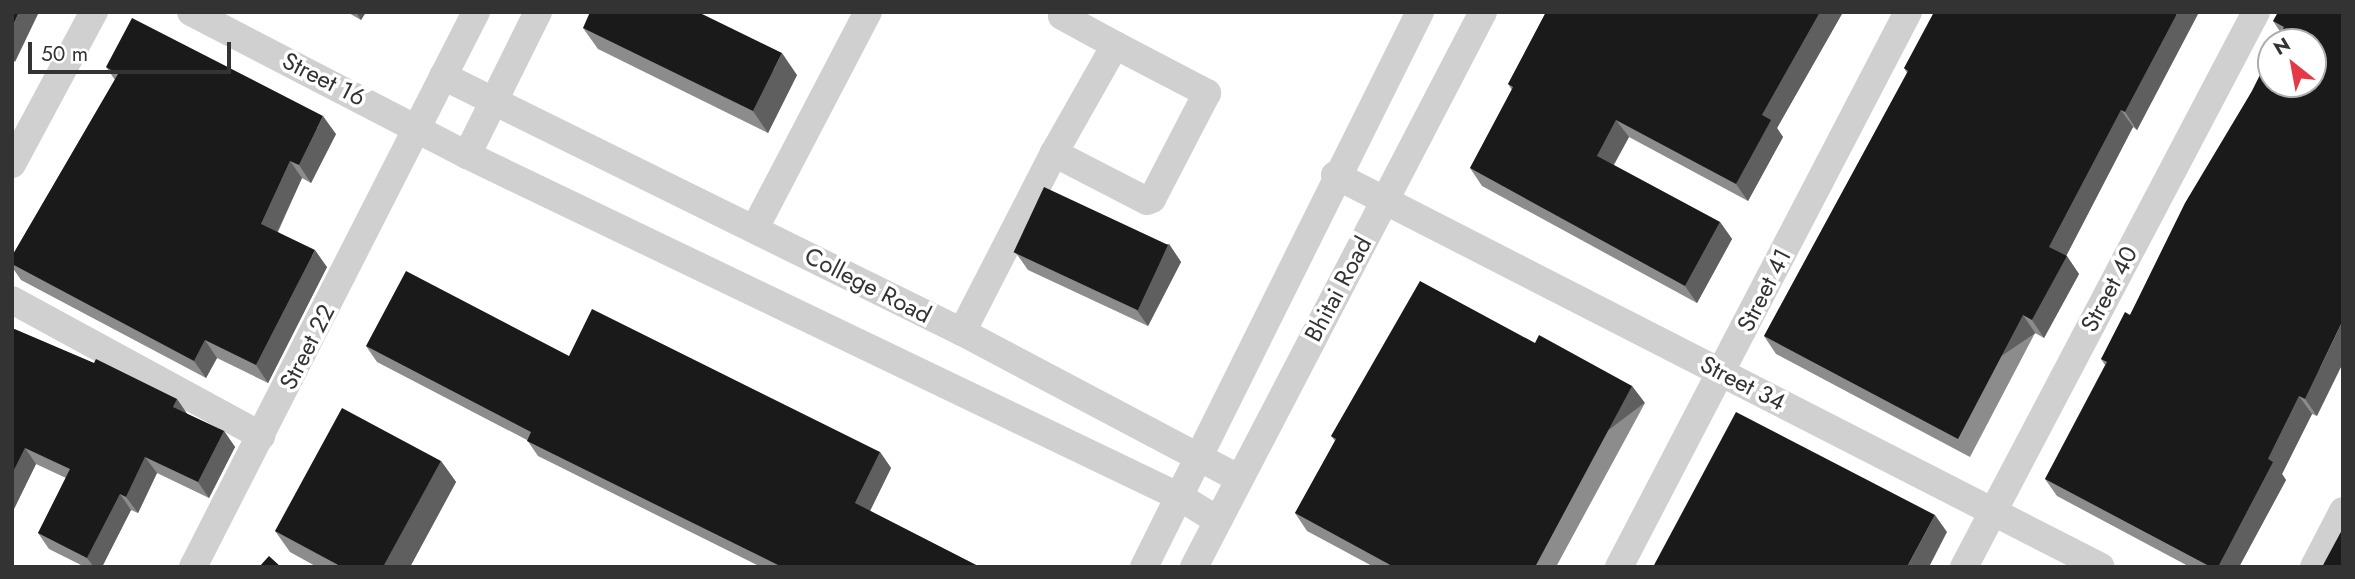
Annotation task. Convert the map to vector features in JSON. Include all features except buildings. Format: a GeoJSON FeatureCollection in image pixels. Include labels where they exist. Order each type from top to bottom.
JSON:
{"type":"FeatureCollection","features":[{"type":"Feature","properties":{"kind":"street"},"geometry":{"type":"LineString","coordinates":[[12,164],[94,12]]}},
{"type":"Feature","properties":{"kind":"street","name":"Street 16"},"geometry":{"type":"LineString","coordinates":[[191,12],[420,127]]}},
{"type":"Feature","properties":{"kind":"street"},"geometry":{"type":"LineString","coordinates":[[476,12],[420,127],[467,155],[1181,497],[1217,520]]}},
{"type":"Feature","properties":{"kind":"street"},"geometry":{"type":"LineString","coordinates":[[467,155],[538,12]]}},
{"type":"Feature","properties":{"kind":"street"},"geometry":{"type":"LineString","coordinates":[[755,228],[868,12]]}},
{"type":"Feature","properties":{"kind":"street"},"geometry":{"type":"LineString","coordinates":[[1054,153],[1147,201],[1152,199],[1207,93],[1062,16],[1064,12]]}},
{"type":"Feature","properties":{"kind":"street","name":"Bhitai Road"},"geometry":{"type":"LineString","coordinates":[[1144,567],[1181,497],[1335,175],[1420,12]]}},
{"type":"Feature","properties":{"kind":"street","name":"Bhitai Road"},"geometry":{"type":"LineString","coordinates":[[1194,567],[1483,12]]}},
{"type":"Feature","properties":{"kind":"street","name":"Street 41"},"geometry":{"type":"LineString","coordinates":[[1619,567],[1908,12]]}},
{"type":"Feature","properties":{"kind":"street","name":"Street 40"},"geometry":{"type":"LineString","coordinates":[[1964,567],[2256,12]]}},
{"type":"Feature","properties":{"kind":"street"},"geometry":{"type":"LineString","coordinates":[[962,332],[1054,153],[1115,45]]}},
{"type":"Feature","properties":{"kind":"street","name":"College Road"},"geometry":{"type":"LineString","coordinates":[[443,76],[962,332],[1238,478]]}},
{"type":"Feature","properties":{"kind":"street","name":"Street 22"},"geometry":{"type":"LineString","coordinates":[[193,567],[420,127]]}},
{"type":"Feature","properties":{"kind":"street","name":"Street 34"},"geometry":{"type":"LineString","coordinates":[[1335,175],[2101,567]]}},
{"type":"Feature","properties":{"kind":"street"},"geometry":{"type":"LineString","coordinates":[[12,300],[261,436]]}},
{"type":"Feature","properties":{"kind":"street"},"geometry":{"type":"LineString","coordinates":[[2314,567],[2343,511]]}}]}
